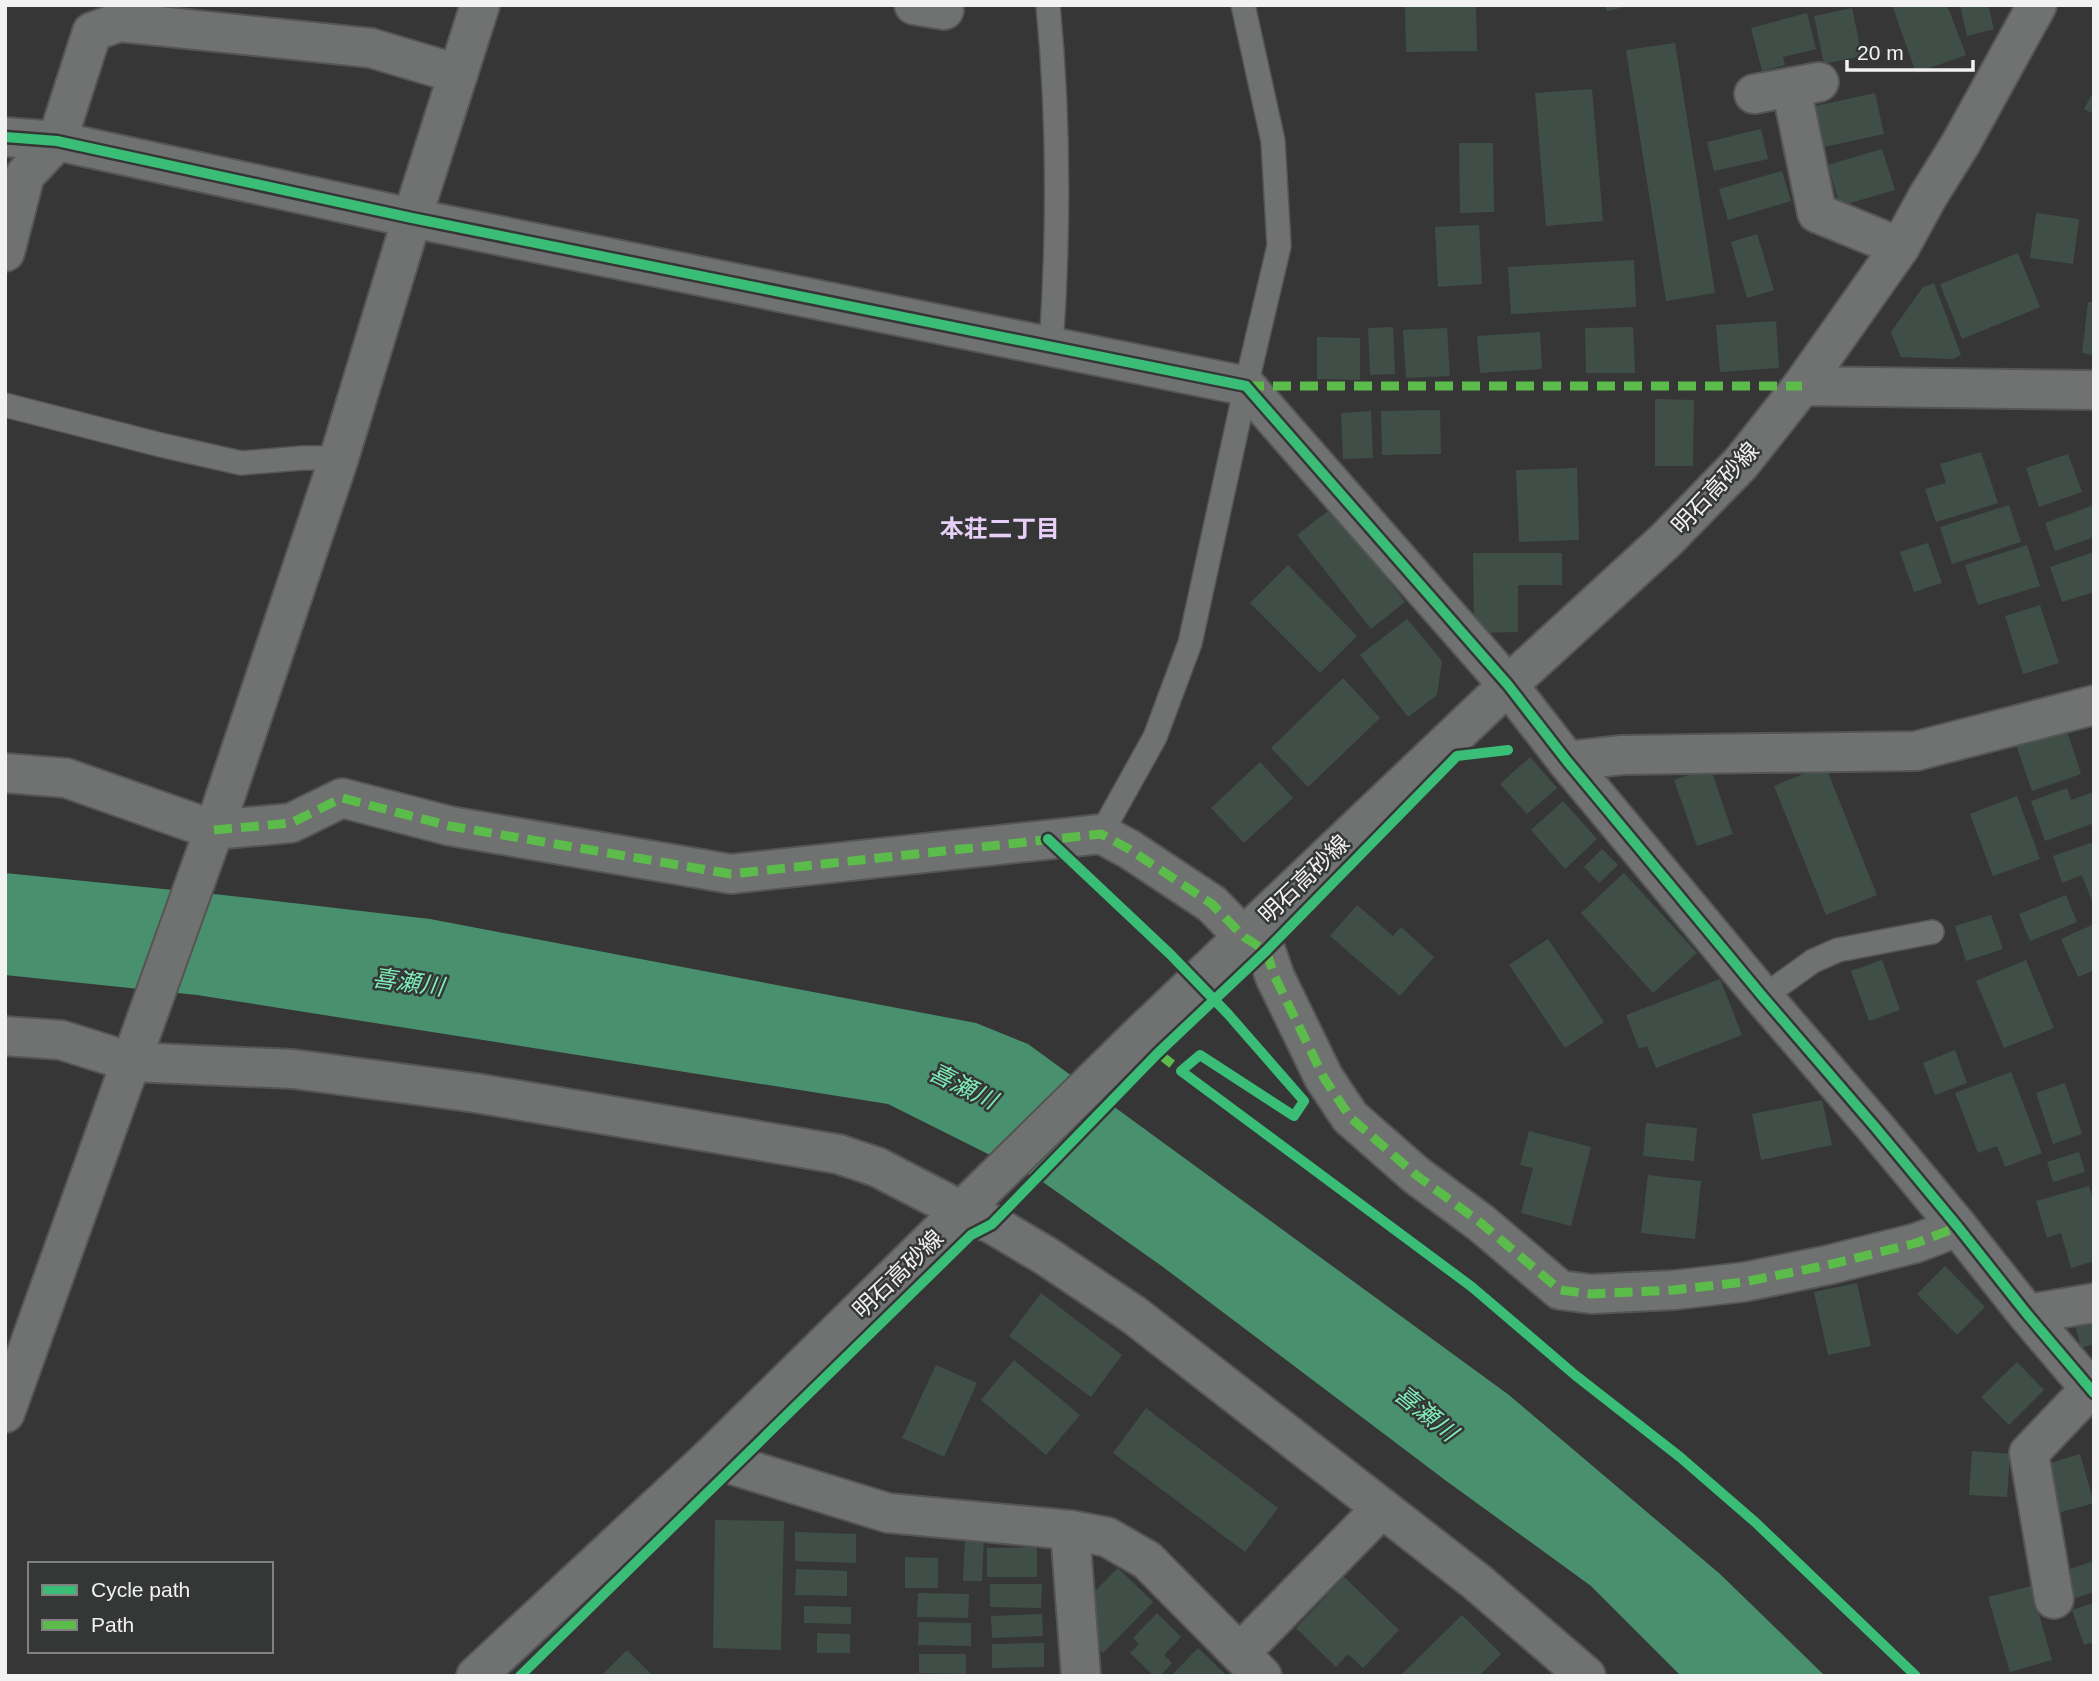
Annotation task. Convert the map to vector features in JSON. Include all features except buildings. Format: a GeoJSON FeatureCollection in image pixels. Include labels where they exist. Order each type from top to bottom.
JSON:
{"type":"FeatureCollection","features":[{"type":"Feature","properties":{"kind":"street"},"geometry":{"type":"LineString","coordinates":[[5,1413],[214,830],[340,458],[480,5]]}},
{"type":"Feature","properties":{"kind":"street","name":"明石高砂線"},"geometry":{"type":"LineString","coordinates":[[484,1673],[710,1458],[1138,1037],[1508,685],[1666,540],[1741,463],[1802,386],[1900,247],[1975,119],[2037,5]]}},
{"type":"Feature","properties":{"kind":"street"},"geometry":{"type":"LineString","coordinates":[[5,252],[9,245],[25,175],[57,141],[92,32],[119,22],[371,48],[458,74]]}},
{"type":"Feature","properties":{"kind":"street"},"geometry":{"type":"LineString","coordinates":[[1754,94],[1805,85],[1817,213],[1900,247]]}},
{"type":"Feature","properties":{"kind":"street"},"geometry":{"type":"LineString","coordinates":[[5,137],[57,141],[412,218],[1246,386],[1508,685],[1567,761],[1875,1127],[2092,1391],[2029,1453],[2054,1599]]}},
{"type":"Feature","properties":{"kind":"street"},"geometry":{"type":"LineString","coordinates":[[1802,386],[2094,390]]}},
{"type":"Feature","properties":{"kind":"street"},"geometry":{"type":"LineString","coordinates":[[1567,761],[1622,755],[1916,751],[2091,715]]}},
{"type":"Feature","properties":{"kind":"street"},"geometry":{"type":"LineString","coordinates":[[5,773],[66,778],[214,830],[291,823],[342,798],[450,826],[731,874],[1101,834],[1129,849],[1212,904],[1244,937],[1266,951],[1275,977],[1324,1078],[1350,1117],[1416,1175],[1481,1223],[1560,1290],[1605,1293],[1674,1290],[1744,1282],[1916,1243],[1958,1227]]}},
{"type":"Feature","properties":{"kind":"street"},"geometry":{"type":"LineString","coordinates":[[5,1036],[61,1040],[131,1062],[293,1069],[476,1093],[838,1154],[877,1167],[968,1205],[992,1224],[1046,1256],[1134,1315],[1477,1582],[1586,1676]]}},
{"type":"Feature","properties":{"kind":"street"},"geometry":{"type":"LineString","coordinates":[[2027,1314],[2094,1303]]}},
{"type":"Feature","properties":{"kind":"street"},"geometry":{"type":"LineString","coordinates":[[710,1458],[888,1513],[1070,1530],[1107,1537],[1147,1560],[1251,1664],[1382,1508]]}},
{"type":"Feature","properties":{"kind":"street"},"geometry":{"type":"LineString","coordinates":[[1070,1530],[1081,1676]]}},
{"type":"Feature","properties":{"kind":"lane"},"geometry":{"type":"LineString","coordinates":[[1048,5],[1055,70],[1057,266],[1051,347]]}},
{"type":"Feature","properties":{"kind":"lane"},"geometry":{"type":"LineString","coordinates":[[1101,834],[1155,737],[1190,643],[1279,246],[1273,141],[1243,5]]}},
{"type":"Feature","properties":{"kind":"lane"},"geometry":{"type":"LineString","coordinates":[[5,405],[241,463],[340,458]]}},
{"type":"Feature","properties":{"kind":"lane"},"geometry":{"type":"LineString","coordinates":[[1763,997],[1813,961],[1838,950],[1933,932]]}},
{"type":"Feature","properties":{"kind":"water","name":"喜瀬川"},"geometry":{"type":"Polygon","coordinates":[[[5,873],[430,919],[976,1023],[1028,1044],[1509,1395],[1720,1574],[1825,1676],[1681,1676],[1591,1586],[1445,1480],[1163,1267],[1040,1180],[888,1104],[197,995],[5,975],[5,873]]]}},
{"type":"Feature","properties":{"kind":"marked path"},"geometry":{"type":"LineString","coordinates":[[1246,386],[1802,386]]}},
{"type":"Feature","properties":{"kind":"marked path"},"geometry":{"type":"LineString","coordinates":[[214,830],[291,823],[342,798],[450,826],[731,874],[1101,834],[1129,849],[1212,904],[1244,937],[1266,951],[1275,977],[1324,1078],[1350,1117],[1416,1175],[1481,1223],[1560,1290],[1591,1294],[1674,1290],[1744,1282],[1916,1243],[1958,1227]]}},
{"type":"Feature","properties":{"kind":"marked path"},"geometry":{"type":"LineString","coordinates":[[1158,1053],[1181,1071]]}},
{"type":"Feature","properties":{"kind":"cycle path"},"geometry":{"type":"LineString","coordinates":[[5,137],[57,141],[412,218],[1246,386],[1508,685],[1567,761],[1875,1127],[2094,1393]]}},
{"type":"Feature","properties":{"kind":"cycle path"},"geometry":{"type":"LineString","coordinates":[[520,1676],[971,1235],[992,1224],[1158,1053],[1266,951],[1457,756],[1508,750]]}},
{"type":"Feature","properties":{"kind":"cycle path"},"geometry":{"type":"LineString","coordinates":[[1048,839],[1171,955],[1228,1014],[1304,1101],[1294,1116],[1200,1055],[1181,1071],[1472,1287],[1575,1375],[1680,1457],[1755,1522],[1916,1676]]}},
{"type":"Feature","properties":{"kind":"district","name":"本荘二丁目"},"geometry":{"type":"Point","coordinates":[1000,528]}}]}
